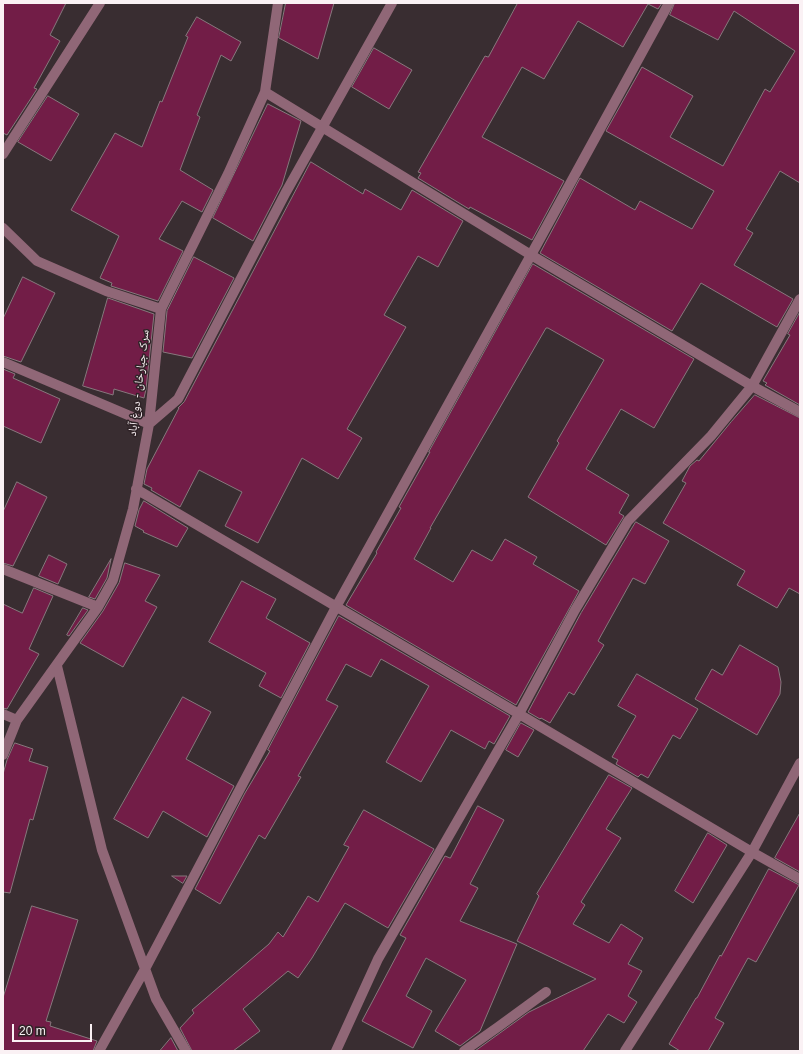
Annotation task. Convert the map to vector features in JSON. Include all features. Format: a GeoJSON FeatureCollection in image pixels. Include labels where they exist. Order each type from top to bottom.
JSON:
{"type":"FeatureCollection","features":[{"type":"Feature","properties":{"kind":"street"},"geometry":{"type":"LineString","coordinates":[[3,154],[100,3]]}},
{"type":"Feature","properties":{"kind":"street","name":"سرک جبارخان - دوغ آباد"},"geometry":{"type":"LineString","coordinates":[[3,755],[17,720],[98,607],[113,580],[133,509],[149,424],[161,309],[228,174],[265,92],[278,3]]}},
{"type":"Feature","properties":{"kind":"street"},"geometry":{"type":"LineString","coordinates":[[3,362],[149,424],[178,399],[286,192],[392,3]]}},
{"type":"Feature","properties":{"kind":"street"},"geometry":{"type":"LineString","coordinates":[[99,1051],[145,969],[336,607],[669,3]]}},
{"type":"Feature","properties":{"kind":"street"},"geometry":{"type":"LineString","coordinates":[[265,92],[531,255],[752,386],[800,412]]}},
{"type":"Feature","properties":{"kind":"street"},"geometry":{"type":"LineString","coordinates":[[3,228],[37,261],[106,291],[161,309]]}},
{"type":"Feature","properties":{"kind":"street"},"geometry":{"type":"LineString","coordinates":[[336,1051],[378,959],[519,714],[575,610],[628,521],[711,436],[752,386],[800,299]]}},
{"type":"Feature","properties":{"kind":"street"},"geometry":{"type":"LineString","coordinates":[[136,489],[800,879]]}},
{"type":"Feature","properties":{"kind":"street"},"geometry":{"type":"LineString","coordinates":[[3,569],[98,607]]}},
{"type":"Feature","properties":{"kind":"street"},"geometry":{"type":"LineString","coordinates":[[57,666],[102,850],[156,999],[186,1051]]}},
{"type":"Feature","properties":{"kind":"street"},"geometry":{"type":"LineString","coordinates":[[3,714],[17,720]]}},
{"type":"Feature","properties":{"kind":"street"},"geometry":{"type":"LineString","coordinates":[[625,1051],[752,852],[800,763]]}},
{"type":"Feature","properties":{"kind":"street"},"geometry":{"type":"LineString","coordinates":[[464,1051],[546,992]]}},
{"type":"Feature","properties":{"kind":"building"},"geometry":{"type":"Polygon","coordinates":[[[3,3],[66,3],[50,35],[60,41],[34,88],[37,89],[7,135],[3,133],[3,3]]]}},
{"type":"Feature","properties":{"kind":"building"},"geometry":{"type":"Polygon","coordinates":[[[286,3],[334,3],[318,59],[279,38],[286,3]]]}},
{"type":"Feature","properties":{"kind":"building"},"geometry":{"type":"Polygon","coordinates":[[[518,3],[662,3],[658,9],[648,4],[623,47],[578,21],[544,79],[522,67],[482,137],[564,181],[532,240],[470,207],[469,209],[418,178],[421,173],[418,172],[485,56],[488,57],[518,3]]]}},
{"type":"Feature","properties":{"kind":"building"},"geometry":{"type":"Polygon","coordinates":[[[675,3],[800,3],[800,183],[780,171],[746,229],[753,233],[734,265],[793,299],[777,327],[701,283],[672,331],[540,253],[580,178],[635,210],[640,201],[692,229],[714,191],[606,131],[642,67],[693,96],[670,137],[723,166],[765,89],[770,92],[795,51],[734,11],[718,40],[670,15],[675,3]]]}},
{"type":"Feature","properties":{"kind":"building"},"geometry":{"type":"Polygon","coordinates":[[[197,17],[241,42],[231,61],[221,55],[197,115],[200,117],[180,170],[213,190],[202,212],[182,201],[159,239],[183,251],[158,301],[111,286],[112,283],[100,278],[119,236],[71,210],[115,133],[142,147],[188,37],[186,36],[197,17]]]}},
{"type":"Feature","properties":{"kind":"building"},"geometry":{"type":"Polygon","coordinates":[[[374,48],[412,70],[389,109],[352,87],[374,48]]]}},
{"type":"Feature","properties":{"kind":"building"},"geometry":{"type":"Polygon","coordinates":[[[48,96],[79,114],[51,161],[18,142],[48,96]]]}},
{"type":"Feature","properties":{"kind":"building"},"geometry":{"type":"Polygon","coordinates":[[[268,104],[301,121],[282,185],[253,241],[213,218],[268,104]]]}},
{"type":"Feature","properties":{"kind":"building"},"geometry":{"type":"Polygon","coordinates":[[[311,162],[363,194],[365,189],[401,210],[412,190],[463,221],[438,267],[418,256],[384,315],[406,327],[347,429],[362,438],[338,479],[302,458],[258,543],[225,526],[242,492],[199,470],[180,507],[151,490],[152,488],[144,484],[147,469],[178,408],[184,402],[311,162]]]}},
{"type":"Feature","properties":{"kind":"building"},"geometry":{"type":"Polygon","coordinates":[[[194,257],[234,278],[192,358],[163,352],[167,311],[194,257]]]}},
{"type":"Feature","properties":{"kind":"building"},"geometry":{"type":"Polygon","coordinates":[[[533,264],[694,359],[654,428],[621,409],[586,469],[629,495],[619,513],[624,516],[606,545],[528,497],[559,443],[557,441],[604,360],[546,328],[430,528],[414,559],[453,582],[472,550],[492,561],[505,539],[537,557],[533,564],[579,591],[516,705],[346,605],[377,553],[376,552],[401,508],[399,507],[533,264]]]}},
{"type":"Feature","properties":{"kind":"building"},"geometry":{"type":"Polygon","coordinates":[[[23,277],[55,293],[21,362],[3,356],[3,319],[23,277]]]}},
{"type":"Feature","properties":{"kind":"building"},"geometry":{"type":"Polygon","coordinates":[[[108,298],[154,314],[144,398],[114,389],[113,395],[83,386],[108,298]]]}},
{"type":"Feature","properties":{"kind":"building"},"geometry":{"type":"Polygon","coordinates":[[[800,312],[800,405],[765,385],[767,383],[763,381],[790,335],[788,334],[800,312]]]}},
{"type":"Feature","properties":{"kind":"building"},"geometry":{"type":"Polygon","coordinates":[[[3,369],[15,374],[13,378],[60,399],[41,443],[3,426],[3,369]]]}},
{"type":"Feature","properties":{"kind":"building"},"geometry":{"type":"Polygon","coordinates":[[[755,395],[800,418],[800,594],[789,588],[777,608],[737,585],[745,571],[663,523],[686,483],[682,481],[690,466],[697,460],[699,461],[755,395]]]}},
{"type":"Feature","properties":{"kind":"building"},"geometry":{"type":"Polygon","coordinates":[[[17,482],[47,497],[13,566],[3,563],[3,512],[17,482]]]}},
{"type":"Feature","properties":{"kind":"building"},"geometry":{"type":"Polygon","coordinates":[[[144,501],[188,528],[177,547],[143,532],[144,531],[135,526],[139,510],[144,501]]]}},
{"type":"Feature","properties":{"kind":"building"},"geometry":{"type":"Polygon","coordinates":[[[636,522],[669,541],[645,584],[633,578],[598,641],[604,645],[574,695],[569,692],[550,723],[541,718],[540,719],[528,712],[581,613],[636,522]]]}},
{"type":"Feature","properties":{"kind":"building"},"geometry":{"type":"Polygon","coordinates":[[[49,555],[67,564],[58,584],[39,576],[49,555]]]}},
{"type":"Feature","properties":{"kind":"building"},"geometry":{"type":"Polygon","coordinates":[[[111,559],[107,578],[95,599],[89,597],[111,559]]]}},
{"type":"Feature","properties":{"kind":"building"},"geometry":{"type":"Polygon","coordinates":[[[125,563],[160,575],[145,601],[157,607],[123,667],[80,643],[103,611],[119,583],[125,563]]]}},
{"type":"Feature","properties":{"kind":"building"},"geometry":{"type":"Polygon","coordinates":[[[242,581],[276,599],[266,618],[310,643],[281,698],[259,686],[266,673],[209,642],[242,581]]]}},
{"type":"Feature","properties":{"kind":"building"},"geometry":{"type":"Polygon","coordinates":[[[34,588],[53,596],[29,649],[39,654],[7,709],[3,708],[3,604],[22,613],[34,588]]]}},
{"type":"Feature","properties":{"kind":"building"},"geometry":{"type":"Polygon","coordinates":[[[83,608],[88,610],[69,636],[67,635],[83,608]]]}},
{"type":"Feature","properties":{"kind":"building"},"geometry":{"type":"Polygon","coordinates":[[[339,616],[510,716],[494,744],[489,741],[485,749],[451,730],[421,782],[386,762],[429,686],[381,659],[371,677],[346,664],[326,700],[338,706],[298,776],[301,777],[265,839],[259,835],[220,904],[195,889],[245,793],[270,751],[268,750],[339,616]]]}},
{"type":"Feature","properties":{"kind":"building"},"geometry":{"type":"Polygon","coordinates":[[[740,645],[778,667],[781,682],[780,694],[757,735],[695,699],[712,669],[722,675],[740,645]]]}},
{"type":"Feature","properties":{"kind":"building"},"geometry":{"type":"Polygon","coordinates":[[[637,674],[698,709],[680,739],[673,735],[648,778],[641,774],[638,777],[616,764],[618,760],[612,757],[636,716],[618,706],[637,674]]]}},
{"type":"Feature","properties":{"kind":"building"},"geometry":{"type":"Polygon","coordinates":[[[183,697],[211,712],[186,759],[234,786],[207,837],[163,811],[148,838],[114,819],[183,697]]]}},
{"type":"Feature","properties":{"kind":"building"},"geometry":{"type":"Polygon","coordinates":[[[521,723],[534,730],[518,757],[506,750],[521,723]]]}},
{"type":"Feature","properties":{"kind":"building"},"geometry":{"type":"Polygon","coordinates":[[[15,743],[33,749],[29,761],[48,767],[33,820],[30,819],[10,893],[3,892],[3,774],[7,760],[15,743]]]}},
{"type":"Feature","properties":{"kind":"building"},"geometry":{"type":"Polygon","coordinates":[[[609,775],[632,788],[606,829],[621,838],[581,902],[585,905],[573,924],[609,943],[621,924],[643,938],[628,964],[642,971],[628,996],[637,1002],[624,1023],[608,1014],[583,1051],[475,1051],[529,1012],[596,979],[517,941],[539,896],[537,894],[609,775]]]}},
{"type":"Feature","properties":{"kind":"building"},"geometry":{"type":"Polygon","coordinates":[[[478,806],[504,820],[470,884],[478,888],[460,921],[517,944],[480,1031],[460,1046],[435,1031],[466,980],[426,958],[406,996],[432,1011],[413,1048],[362,1021],[406,938],[400,935],[445,856],[450,858],[478,806]]]}},
{"type":"Feature","properties":{"kind":"building"},"geometry":{"type":"Polygon","coordinates":[[[364,810],[434,849],[388,928],[345,903],[312,958],[298,978],[288,971],[243,1009],[260,1031],[233,1051],[192,1051],[180,1028],[194,1013],[192,1010],[269,944],[278,932],[283,937],[308,896],[318,902],[349,847],[344,845],[364,810]]]}},
{"type":"Feature","properties":{"kind":"building"},"geometry":{"type":"Polygon","coordinates":[[[800,813],[800,872],[775,858],[800,813]]]}},
{"type":"Feature","properties":{"kind":"building"},"geometry":{"type":"Polygon","coordinates":[[[708,833],[727,845],[693,903],[675,891],[708,833]]]}},
{"type":"Feature","properties":{"kind":"building"},"geometry":{"type":"Polygon","coordinates":[[[769,869],[799,885],[756,962],[748,958],[715,1018],[724,1023],[708,1051],[680,1051],[669,1044],[697,998],[720,955],[721,956],[769,869]]]}},
{"type":"Feature","properties":{"kind":"building"},"geometry":{"type":"Polygon","coordinates":[[[172,876],[187,876],[183,883],[172,876]]]}},
{"type":"Feature","properties":{"kind":"building"},"geometry":{"type":"Polygon","coordinates":[[[32,906],[78,920],[46,1021],[51,1022],[50,1026],[97,1041],[93,1051],[3,1051],[3,998],[32,906]]]}},
{"type":"Feature","properties":{"kind":"building"},"geometry":{"type":"Polygon","coordinates":[[[171,1038],[178,1051],[160,1051],[171,1038]]]}}]}
